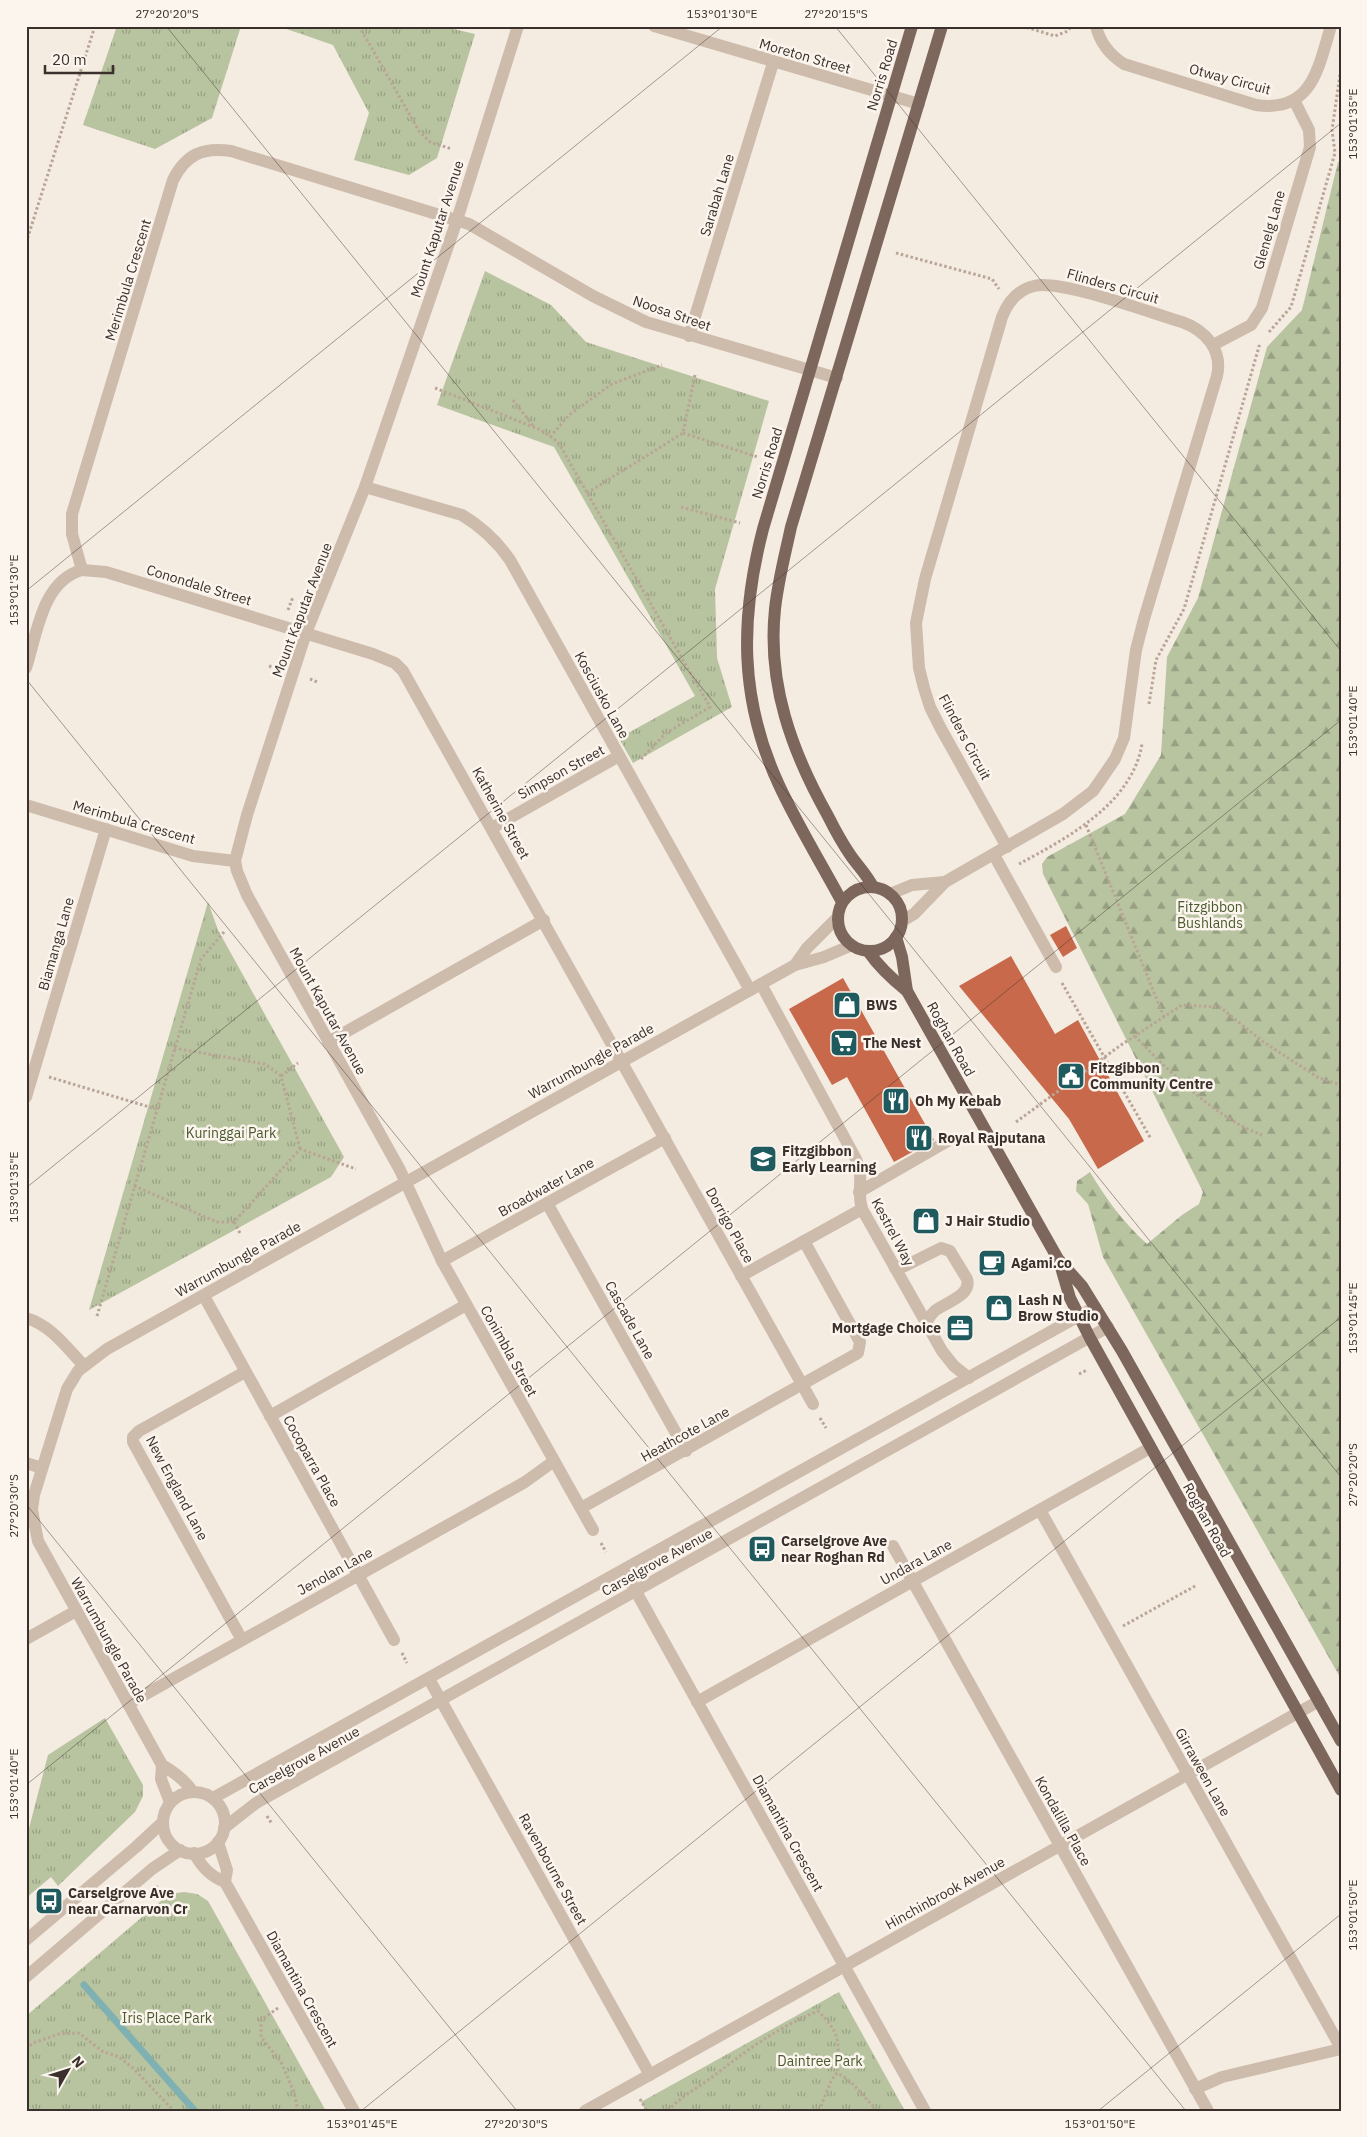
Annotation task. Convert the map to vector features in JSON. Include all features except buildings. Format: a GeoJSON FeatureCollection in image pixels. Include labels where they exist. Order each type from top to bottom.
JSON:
{"type":"FeatureCollection","features":[{"type":"Feature","properties":{"kind":"main road","name":"Norris Road"},"geometry":{"type":"LineString","coordinates":[[842,902],[779,785],[767,755],[751,697],[747,661],[747,616],[753,566],[912,26]]}},
{"type":"Feature","properties":{"kind":"main road"},"geometry":{"type":"LineString","coordinates":[[872,887],[866,874],[844,844],[802,766],[781,706],[775,674],[774,611],[791,527],[942,26]]}},
{"type":"Feature","properties":{"kind":"main road"},"geometry":{"type":"LineString","coordinates":[[872,887],[890,894],[899,906],[902,921],[896,938],[879,950],[868,951],[852,945],[844,938],[839,928],[838,918],[842,902],[855,890],[872,887]]}},
{"type":"Feature","properties":{"kind":"main road","name":"Roghan Road"},"geometry":{"type":"LineString","coordinates":[[896,938],[902,957],[907,991],[1058,1259],[1082,1286],[1108,1327],[1341,1741]]}},
{"type":"Feature","properties":{"kind":"main road","name":"Roghan Road"},"geometry":{"type":"LineString","coordinates":[[868,951],[876,963],[907,991]]}},
{"type":"Feature","properties":{"kind":"main road","name":"Roghan Road"},"geometry":{"type":"LineString","coordinates":[[1058,1259],[1070,1298],[1090,1338],[1341,1790]]}},
{"type":"Feature","properties":{"kind":"street","name":"Mount Kaputar Avenue"},"geometry":{"type":"LineString","coordinates":[[406,1182],[247,895],[237,871],[236,861],[247,815],[306,633],[365,487],[457,220],[518,26]]}},
{"type":"Feature","properties":{"kind":"street","name":"Moreton Street"},"geometry":{"type":"LineString","coordinates":[[654,26],[773,63],[919,104]]}},
{"type":"Feature","properties":{"kind":"street","name":"Otway Circuit"},"geometry":{"type":"LineString","coordinates":[[1096,26],[1108,52],[1124,64],[1256,104],[1275,106],[1294,100]]}},
{"type":"Feature","properties":{"kind":"street"},"geometry":{"type":"LineString","coordinates":[[1294,100],[1311,84],[1331,26]]}},
{"type":"Feature","properties":{"kind":"street","name":"Sarabah Lane"},"geometry":{"type":"LineString","coordinates":[[689,336],[773,63]]}},
{"type":"Feature","properties":{"kind":"street","name":"Glenelg Lane"},"geometry":{"type":"LineString","coordinates":[[1213,345],[1250,325],[1262,308],[1310,147],[1309,130],[1294,100]]}},
{"type":"Feature","properties":{"kind":"street","name":"Merimbula Crescent"},"geometry":{"type":"LineString","coordinates":[[82,570],[72,534],[72,514],[173,180],[179,168],[187,160],[206,150],[231,151],[457,220]]}},
{"type":"Feature","properties":{"kind":"street","name":"Noosa Street"},"geometry":{"type":"LineString","coordinates":[[457,220],[468,224],[621,311],[646,322],[837,378]]}},
{"type":"Feature","properties":{"kind":"street","name":"Flinders Circuit"},"geometry":{"type":"LineString","coordinates":[[1007,847],[930,707],[919,668],[916,643],[916,623],[925,579],[1002,317],[1009,303],[1023,290],[1034,286],[1059,285],[1192,325],[1208,337],[1213,345]]}},
{"type":"Feature","properties":{"kind":"street"},"geometry":{"type":"LineString","coordinates":[[902,921],[914,914],[945,882],[1063,814],[1093,791],[1115,759],[1124,738],[1140,635],[1219,369],[1213,345]]}},
{"type":"Feature","properties":{"kind":"street","name":"Kosciusko Lane"},"geometry":{"type":"LineString","coordinates":[[365,487],[462,515],[475,523],[499,544],[510,560],[619,756],[756,987]]}},
{"type":"Feature","properties":{"kind":"street"},"geometry":{"type":"LineString","coordinates":[[26,668],[51,593],[62,579],[82,570]]}},
{"type":"Feature","properties":{"kind":"street","name":"Conondale Street"},"geometry":{"type":"LineString","coordinates":[[82,570],[106,572],[306,633]]}},
{"type":"Feature","properties":{"kind":"street","name":"Katherine Street"},"geometry":{"type":"LineString","coordinates":[[306,633],[386,658],[403,671],[622,1061]]}},
{"type":"Feature","properties":{"kind":"street","name":"Simpson Street"},"geometry":{"type":"LineString","coordinates":[[492,828],[619,756]]}},
{"type":"Feature","properties":{"kind":"street","name":"Merimbula Crescent"},"geometry":{"type":"LineString","coordinates":[[26,805],[193,856],[236,861]]}},
{"type":"Feature","properties":{"kind":"street","name":"Biamanga Lane"},"geometry":{"type":"LineString","coordinates":[[26,1097],[106,830]]}},
{"type":"Feature","properties":{"kind":"street"},"geometry":{"type":"LineString","coordinates":[[994,855],[1057,972]]}},
{"type":"Feature","properties":{"kind":"street"},"geometry":{"type":"LineString","coordinates":[[890,894],[908,886],[945,882]]}},
{"type":"Feature","properties":{"kind":"street","name":"Warrumbungle Parade"},"geometry":{"type":"LineString","coordinates":[[795,965],[806,948],[838,918]]}},
{"type":"Feature","properties":{"kind":"street"},"geometry":{"type":"LineString","coordinates":[[328,1042],[544,920]]}},
{"type":"Feature","properties":{"kind":"street","name":"Warrumbungle Parade"},"geometry":{"type":"LineString","coordinates":[[193,1792],[188,1784],[176,1773],[162,1765],[43,1554],[34,1524],[34,1496],[65,1395],[73,1379],[84,1366],[107,1349],[622,1061],[795,965],[824,958],[852,945]]}},
{"type":"Feature","properties":{"kind":"street","name":"Kestrel Way"},"geometry":{"type":"LineString","coordinates":[[756,987],[856,1159],[861,1174],[859,1192],[862,1209],[948,1360],[969,1378]]}},
{"type":"Feature","properties":{"kind":"street","name":"Dorrigo Place"},"geometry":{"type":"LineString","coordinates":[[622,1061],[813,1404]]}},
{"type":"Feature","properties":{"kind":"street","name":"Broadwater Lane"},"geometry":{"type":"LineString","coordinates":[[442,1262],[664,1138]]}},
{"type":"Feature","properties":{"kind":"street"},"geometry":{"type":"LineString","coordinates":[[859,1192],[951,1139]]}},
{"type":"Feature","properties":{"kind":"street","name":"Conimbla Street"},"geometry":{"type":"LineString","coordinates":[[406,1182],[442,1262],[593,1530]]}},
{"type":"Feature","properties":{"kind":"street","name":"Cascade Lane"},"geometry":{"type":"LineString","coordinates":[[547,1203],[686,1451]]}},
{"type":"Feature","properties":{"kind":"street"},"geometry":{"type":"LineString","coordinates":[[741,1276],[862,1209]]}},
{"type":"Feature","properties":{"kind":"street","name":"Heathcote Lane"},"geometry":{"type":"LineString","coordinates":[[581,1508],[858,1354],[861,1345],[804,1241]]}},
{"type":"Feature","properties":{"kind":"street"},"geometry":{"type":"LineString","coordinates":[[895,1268],[905,1266],[937,1250],[946,1249],[953,1254],[968,1279],[969,1284],[966,1291],[937,1309],[926,1322]]}},
{"type":"Feature","properties":{"kind":"street","name":"Cocoparra Place"},"geometry":{"type":"LineString","coordinates":[[204,1296],[394,1640]]}},
{"type":"Feature","properties":{"kind":"street"},"geometry":{"type":"LineString","coordinates":[[270,1416],[466,1305]]}},
{"type":"Feature","properties":{"kind":"street","name":"Carselgrove Avenue"},"geometry":{"type":"LineString","coordinates":[[213,1798],[430,1679],[1095,1306]]}},
{"type":"Feature","properties":{"kind":"street"},"geometry":{"type":"LineString","coordinates":[[26,1318],[39,1322],[51,1331],[84,1366]]}},
{"type":"Feature","properties":{"kind":"street","name":"Carselgrove Avenue"},"geometry":{"type":"LineString","coordinates":[[224,1828],[256,1803],[1108,1327]]}},
{"type":"Feature","properties":{"kind":"street","name":"New England Lane"},"geometry":{"type":"LineString","coordinates":[[242,1640],[133,1442],[134,1437],[139,1431],[245,1372]]}},
{"type":"Feature","properties":{"kind":"street","name":"Undara Lane"},"geometry":{"type":"LineString","coordinates":[[697,1702],[1150,1448]]}},
{"type":"Feature","properties":{"kind":"street","name":"Jenolan Lane"},"geometry":{"type":"LineString","coordinates":[[128,1704],[525,1482],[554,1461]]}},
{"type":"Feature","properties":{"kind":"street"},"geometry":{"type":"LineString","coordinates":[[26,1463],[42,1468]]}},
{"type":"Feature","properties":{"kind":"street","name":"Girraween Lane"},"geometry":{"type":"LineString","coordinates":[[1040,1510],[1341,2049]]}},
{"type":"Feature","properties":{"kind":"street","name":"Kondalilla Place"},"geometry":{"type":"LineString","coordinates":[[892,1546],[1208,2111]]}},
{"type":"Feature","properties":{"kind":"street","name":"Diamantina Crescent"},"geometry":{"type":"LineString","coordinates":[[624,1570],[925,2111]]}},
{"type":"Feature","properties":{"kind":"street"},"geometry":{"type":"LineString","coordinates":[[26,1639],[76,1611]]}},
{"type":"Feature","properties":{"kind":"street","name":"Ravenbourne Street"},"geometry":{"type":"LineString","coordinates":[[430,1679],[650,2074]]}},
{"type":"Feature","properties":{"kind":"street","name":"Hinchinbrook Avenue"},"geometry":{"type":"LineString","coordinates":[[585,2111],[1319,1701]]}},
{"type":"Feature","properties":{"kind":"street","name":"Warrumbungle Parade"},"geometry":{"type":"LineString","coordinates":[[162,1765],[161,1779],[170,1802]]}},
{"type":"Feature","properties":{"kind":"street"},"geometry":{"type":"LineString","coordinates":[[193,1792],[213,1798],[222,1812],[224,1828],[218,1842],[203,1852],[194,1853],[180,1850],[167,1838],[163,1822],[164,1812],[170,1802],[176,1797],[193,1792]]}},
{"type":"Feature","properties":{"kind":"street"},"geometry":{"type":"LineString","coordinates":[[26,1940],[163,1822]]}},
{"type":"Feature","properties":{"kind":"street","name":"Diamantina Crescent"},"geometry":{"type":"LineString","coordinates":[[218,1842],[227,1870],[225,1882]]}},
{"type":"Feature","properties":{"kind":"street"},"geometry":{"type":"LineString","coordinates":[[26,1977],[152,1869],[180,1850]]}},
{"type":"Feature","properties":{"kind":"street","name":"Diamantina Crescent"},"geometry":{"type":"LineString","coordinates":[[194,1853],[200,1864],[213,1877],[225,1882],[354,2111]]}},
{"type":"Feature","properties":{"kind":"street"},"geometry":{"type":"LineString","coordinates":[[1195,2089],[1222,2077],[1341,2049]]}},
{"type":"Feature","properties":{"kind":"path"},"geometry":{"type":"LineString","coordinates":[[26,243],[95,26]]}},
{"type":"Feature","properties":{"kind":"path"},"geometry":{"type":"LineString","coordinates":[[359,26],[419,131],[430,142],[452,149]]}},
{"type":"Feature","properties":{"kind":"path"},"geometry":{"type":"LineString","coordinates":[[1022,26],[1055,36],[1068,31],[1070,26]]}},
{"type":"Feature","properties":{"kind":"path"},"geometry":{"type":"LineString","coordinates":[[1148,708],[1156,660],[1184,609],[1260,343],[1290,308],[1335,153],[1332,130],[1341,68]]}},
{"type":"Feature","properties":{"kind":"path"},"geometry":{"type":"LineString","coordinates":[[1335,153],[1341,152]]}},
{"type":"Feature","properties":{"kind":"path"},"geometry":{"type":"LineString","coordinates":[[896,253],[992,279],[1002,294]]}},
{"type":"Feature","properties":{"kind":"path"},"geometry":{"type":"LineString","coordinates":[[550,437],[569,415],[612,384],[662,365]]}},
{"type":"Feature","properties":{"kind":"path"},"geometry":{"type":"LineString","coordinates":[[587,493],[683,433],[695,374]]}},
{"type":"Feature","properties":{"kind":"path"},"geometry":{"type":"LineString","coordinates":[[435,388],[534,428],[558,442],[710,708],[666,733],[635,766]]}},
{"type":"Feature","properties":{"kind":"path"},"geometry":{"type":"LineString","coordinates":[[513,400],[534,428]]}},
{"type":"Feature","properties":{"kind":"path"},"geometry":{"type":"LineString","coordinates":[[683,433],[758,457]]}},
{"type":"Feature","properties":{"kind":"path"},"geometry":{"type":"LineString","coordinates":[[681,507],[740,523]]}},
{"type":"Feature","properties":{"kind":"path"},"geometry":{"type":"LineString","coordinates":[[287,612],[293,597]]}},
{"type":"Feature","properties":{"kind":"path"},"geometry":{"type":"LineString","coordinates":[[269,666],[278,669]]}},
{"type":"Feature","properties":{"kind":"path"},"geometry":{"type":"LineString","coordinates":[[1003,873],[1086,825],[1119,794],[1140,755],[1143,736]]}},
{"type":"Feature","properties":{"kind":"path"},"geometry":{"type":"LineString","coordinates":[[1086,825],[1164,1016]]}},
{"type":"Feature","properties":{"kind":"path"},"geometry":{"type":"LineString","coordinates":[[97,1316],[201,959],[224,932]]}},
{"type":"Feature","properties":{"kind":"path"},"geometry":{"type":"LineString","coordinates":[[1057,972],[1151,1139]]}},
{"type":"Feature","properties":{"kind":"path"},"geometry":{"type":"LineString","coordinates":[[1016,1122],[1135,1036],[1182,1005],[1220,1007],[1262,1041],[1319,1078],[1341,1085]]}},
{"type":"Feature","properties":{"kind":"path"},"geometry":{"type":"LineString","coordinates":[[1135,1036],[1165,1068],[1221,1112],[1243,1128],[1262,1135]]}},
{"type":"Feature","properties":{"kind":"path"},"geometry":{"type":"LineString","coordinates":[[174,1048],[265,1064],[281,1076],[300,1149]]}},
{"type":"Feature","properties":{"kind":"path"},"geometry":{"type":"LineString","coordinates":[[281,1076],[298,1063]]}},
{"type":"Feature","properties":{"kind":"path"},"geometry":{"type":"LineString","coordinates":[[34,1073],[156,1109]]}},
{"type":"Feature","properties":{"kind":"path"},"geometry":{"type":"LineString","coordinates":[[300,1149],[356,1169]]}},
{"type":"Feature","properties":{"kind":"path"},"geometry":{"type":"LineString","coordinates":[[134,1186],[217,1222],[234,1222],[300,1149]]}},
{"type":"Feature","properties":{"kind":"path"},"geometry":{"type":"LineString","coordinates":[[234,1222],[241,1235]]}},
{"type":"Feature","properties":{"kind":"path"},"geometry":{"type":"LineString","coordinates":[[1079,1374],[1089,1369]]}},
{"type":"Feature","properties":{"kind":"path"},"geometry":{"type":"LineString","coordinates":[[1109,1633],[1197,1585]]}},
{"type":"Feature","properties":{"kind":"path"},"geometry":{"type":"LineString","coordinates":[[291,2000],[261,2020],[261,2037],[281,2062],[294,2092],[298,2111]]}},
{"type":"Feature","properties":{"kind":"path"},"geometry":{"type":"LineString","coordinates":[[668,2111],[676,2101],[710,2079],[754,2044],[818,2010],[832,2025],[839,2045],[837,2073],[832,2079],[819,2111]]}},
{"type":"Feature","properties":{"kind":"path"},"geometry":{"type":"LineString","coordinates":[[26,2049],[33,2043],[59,2034],[78,2033],[102,2051],[119,2057],[134,2068],[174,2111]]}},
{"type":"Feature","properties":{"kind":"path"},"geometry":{"type":"LineString","coordinates":[[837,2073],[850,2079],[864,2098],[878,2111]]}},
{"type":"Feature","properties":{"kind":"path"},"geometry":{"type":"LineString","coordinates":[[638,2096],[647,2111]]}},
{"type":"Feature","properties":{"kind":"green space"},"geometry":{"type":"Polygon","coordinates":[[[117,26],[241,26],[212,118],[155,149],[83,125],[117,26]]]}},
{"type":"Feature","properties":{"kind":"green space"},"geometry":{"type":"Polygon","coordinates":[[[278,26],[441,26],[475,34],[437,158],[409,175],[354,160],[369,113],[333,45],[278,26]]]}},
{"type":"Feature","properties":{"kind":"green space"},"geometry":{"type":"Polygon","coordinates":[[[278,26],[311,26],[309,36],[278,26]]]}},
{"type":"Feature","properties":{"kind":"green space","name":"Fitzgibbon Bushlands"},"geometry":{"type":"Polygon","coordinates":[[[1341,161],[1341,1679],[1103,1257],[1088,1204],[1076,1191],[1077,1181],[1090,1172],[1116,1210],[1147,1244],[1182,1215],[1199,1204],[1203,1192],[1043,874],[1042,864],[1047,857],[1125,814],[1161,755],[1167,657],[1198,598],[1267,347],[1302,310],[1338,162],[1341,161]]]}},
{"type":"Feature","properties":{"kind":"green space"},"geometry":{"type":"Polygon","coordinates":[[[485,271],[551,305],[586,342],[769,401],[715,589],[717,658],[732,707],[633,763],[619,738],[695,696],[554,447],[437,405],[485,271]]]}},
{"type":"Feature","properties":{"kind":"green space","name":"Kuringgai Park"},"geometry":{"type":"Polygon","coordinates":[[[208,902],[218,930],[344,1157],[331,1177],[89,1310],[208,902]]]}},
{"type":"Feature","properties":{"kind":"green space"},"geometry":{"type":"Polygon","coordinates":[[[105,1718],[143,1785],[143,1796],[135,1812],[58,1886],[51,1877],[26,1898],[26,1840],[48,1755],[105,1718]]]}},
{"type":"Feature","properties":{"kind":"green space","name":"Iris Place Park"},"geometry":{"type":"Polygon","coordinates":[[[184,1892],[197,1894],[208,1901],[326,2111],[26,2111],[26,2016],[169,1894],[184,1892]]]}},
{"type":"Feature","properties":{"kind":"green space","name":"Daintree Park"},"geometry":{"type":"Polygon","coordinates":[[[839,1992],[905,2111],[646,2111],[641,2102],[839,1992]]]}},
{"type":"Feature","properties":{"kind":"waterway"},"geometry":{"type":"LineString","coordinates":[[84,1985],[195,2111]]}},
{"type":"Feature","properties":{"kind":"place","name":"BWS"},"geometry":{"type":"Point","coordinates":[847,1005]}},
{"type":"Feature","properties":{"kind":"place","name":"The Nest"},"geometry":{"type":"Point","coordinates":[844,1043]}},
{"type":"Feature","properties":{"kind":"place","name":"Fitzgibbon Community Centre"},"geometry":{"type":"Point","coordinates":[1071,1076]}},
{"type":"Feature","properties":{"kind":"place","name":"Oh My Kebab"},"geometry":{"type":"Point","coordinates":[896,1101]}},
{"type":"Feature","properties":{"kind":"place","name":"Royal Rajputana"},"geometry":{"type":"Point","coordinates":[919,1138]}},
{"type":"Feature","properties":{"kind":"place","name":"Fitzgibbon Early Learning"},"geometry":{"type":"Point","coordinates":[763,1159]}},
{"type":"Feature","properties":{"kind":"place","name":"J Hair Studio"},"geometry":{"type":"Point","coordinates":[926,1221]}},
{"type":"Feature","properties":{"kind":"place","name":"Agami.co"},"geometry":{"type":"Point","coordinates":[992,1263]}},
{"type":"Feature","properties":{"kind":"place","name":"Lash N Brow Studio"},"geometry":{"type":"Point","coordinates":[999,1308]}},
{"type":"Feature","properties":{"kind":"place","name":"Mortgage Choice"},"geometry":{"type":"Point","coordinates":[960,1328]}},
{"type":"Feature","properties":{"kind":"place","name":"Carselgrove Ave near Roghan Rd"},"geometry":{"type":"Point","coordinates":[762,1549]}},
{"type":"Feature","properties":{"kind":"place","name":"Carselgrove Ave near Carnarvon Cr"},"geometry":{"type":"Point","coordinates":[49,1901]}}]}
